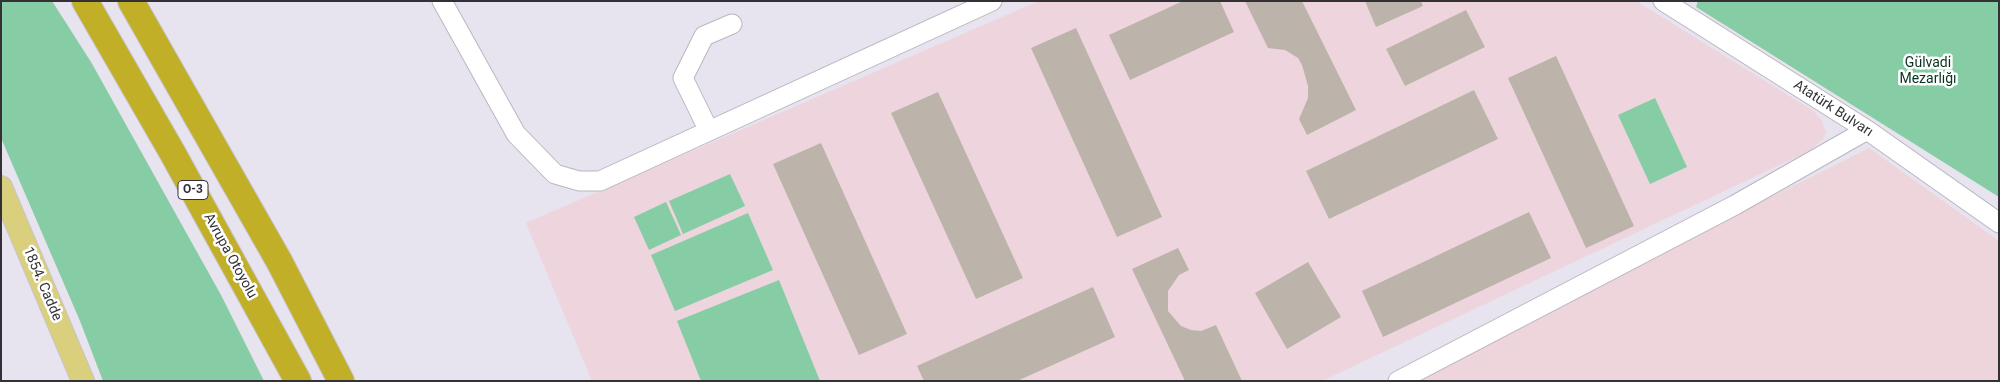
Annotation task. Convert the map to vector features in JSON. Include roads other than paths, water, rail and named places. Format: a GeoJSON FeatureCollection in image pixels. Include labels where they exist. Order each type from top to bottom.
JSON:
{"type":"FeatureCollection","features":[{"type":"Feature","properties":{"kind":"highway","name":"Avrupa Otoyolu"},"geometry":{"type":"LineString","coordinates":[[85,1],[172,152],[298,381]]}},
{"type":"Feature","properties":{"kind":"highway","name":"O-3"},"geometry":{"type":"LineString","coordinates":[[131,1],[278,261],[341,381]]}},
{"type":"Feature","properties":{"kind":"main road","name":"1854. Cadde"},"geometry":{"type":"LineString","coordinates":[[1,187],[83,381]]}},
{"type":"Feature","properties":{"kind":"street"},"geometry":{"type":"LineString","coordinates":[[442,1],[516,134],[555,174],[579,181],[600,181],[992,1]]}},
{"type":"Feature","properties":{"kind":"street","name":"Atatürk Bulvarı"},"geometry":{"type":"LineString","coordinates":[[1663,1],[1867,130],[1999,222]]}},
{"type":"Feature","properties":{"kind":"street"},"geometry":{"type":"LineString","coordinates":[[709,131],[683,78],[704,36],[732,24]]}},
{"type":"Feature","properties":{"kind":"street"},"geometry":{"type":"LineString","coordinates":[[1398,381],[1735,205],[1867,130]]}},
{"type":"Feature","properties":{"kind":"park label","name":"Gülvadi Mezarlığı"},"geometry":{"type":"Point","coordinates":[1928,72]}}]}
